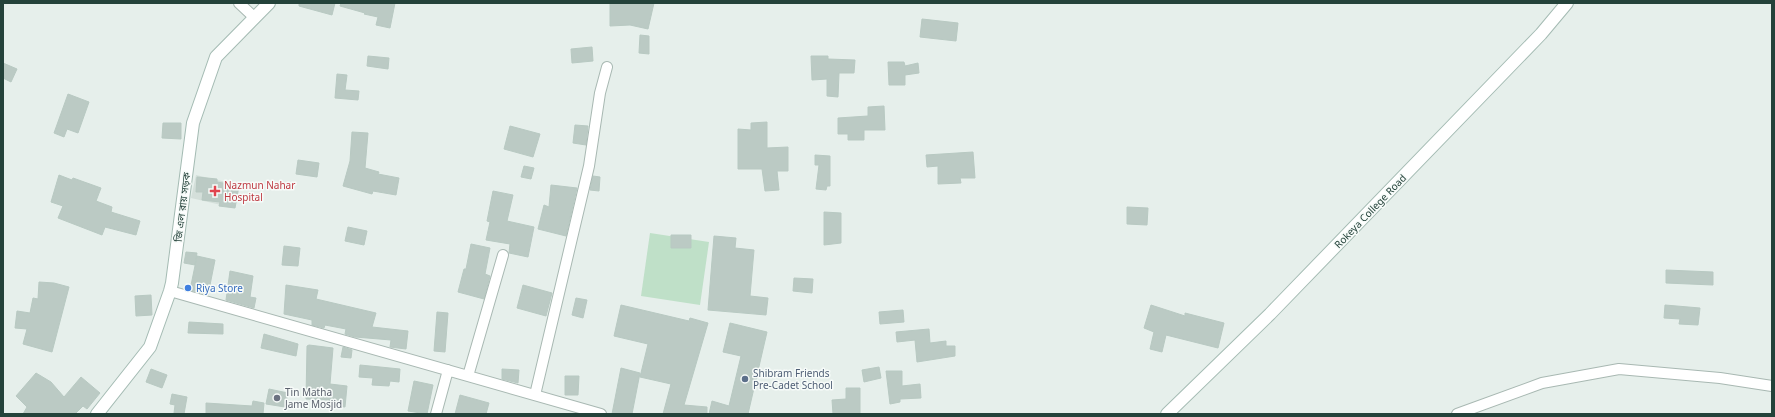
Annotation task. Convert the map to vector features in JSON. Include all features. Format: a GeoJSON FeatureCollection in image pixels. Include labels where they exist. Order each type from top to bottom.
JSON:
{"type":"FeatureCollection","features":[{"type":"Feature","properties":{"kind":"street"},"geometry":{"type":"LineString","coordinates":[[239,3],[255,18]]}},
{"type":"Feature","properties":{"kind":"street","name":"জি এল রায় সড়ক"},"geometry":{"type":"LineString","coordinates":[[97,414],[150,348],[170,291],[193,123],[216,57],[269,3]]}},
{"type":"Feature","properties":{"kind":"street","name":"Rokeya College Road"},"geometry":{"type":"LineString","coordinates":[[1167,414],[1270,314],[1541,34],[1568,3]]}},
{"type":"Feature","properties":{"kind":"street"},"geometry":{"type":"LineString","coordinates":[[535,395],[589,166],[600,93],[607,67]]}},
{"type":"Feature","properties":{"kind":"street"},"geometry":{"type":"LineString","coordinates":[[468,376],[503,255]]}},
{"type":"Feature","properties":{"kind":"street"},"geometry":{"type":"LineString","coordinates":[[170,291],[601,414]]}},
{"type":"Feature","properties":{"kind":"street"},"geometry":{"type":"LineString","coordinates":[[1457,414],[1542,383],[1619,369],[1720,378],[1772,386]]}},
{"type":"Feature","properties":{"kind":"street"},"geometry":{"type":"LineString","coordinates":[[436,414],[448,370]]}},
{"type":"Feature","properties":{"kind":"shaded area","name":"Nazmun Nahar Hospital"},"geometry":{"type":"Polygon","coordinates":[[[196,175],[239,185],[234,208],[191,198],[196,175]]]}},
{"type":"Feature","properties":{"kind":"green space"},"geometry":{"type":"Polygon","coordinates":[[[650,233],[709,242],[700,305],[641,296],[650,233]]]}},
{"type":"Feature","properties":{"kind":"building"},"geometry":{"type":"Polygon","coordinates":[[[299,3],[335,3],[332,15],[299,6],[299,3]]]}},
{"type":"Feature","properties":{"kind":"building"},"geometry":{"type":"Polygon","coordinates":[[[341,3],[395,3],[390,28],[376,25],[378,17],[340,6],[341,3]]]}},
{"type":"Feature","properties":{"kind":"building"},"geometry":{"type":"Polygon","coordinates":[[[610,3],[654,3],[648,29],[630,25],[610,26],[610,3]]]}},
{"type":"Feature","properties":{"kind":"building"},"geometry":{"type":"Polygon","coordinates":[[[922,19],[958,23],[956,41],[920,37],[922,19]]]}},
{"type":"Feature","properties":{"kind":"building"},"geometry":{"type":"Polygon","coordinates":[[[640,35],[649,36],[649,54],[639,53],[640,35]]]}},
{"type":"Feature","properties":{"kind":"building"},"geometry":{"type":"Polygon","coordinates":[[[592,47],[593,61],[572,63],[571,49],[592,47]]]}},
{"type":"Feature","properties":{"kind":"building"},"geometry":{"type":"Polygon","coordinates":[[[368,56],[389,58],[388,69],[367,66],[368,56]]]}},
{"type":"Feature","properties":{"kind":"building"},"geometry":{"type":"Polygon","coordinates":[[[811,56],[828,56],[828,59],[855,60],[854,73],[839,73],[838,97],[827,96],[827,79],[812,80],[811,56]]]}},
{"type":"Feature","properties":{"kind":"building"},"geometry":{"type":"Polygon","coordinates":[[[888,62],[904,62],[905,66],[918,63],[919,73],[905,75],[905,85],[889,85],[888,62]]]}},
{"type":"Feature","properties":{"kind":"building"},"geometry":{"type":"Polygon","coordinates":[[[3,63],[17,69],[11,82],[3,78],[3,63]]]}},
{"type":"Feature","properties":{"kind":"building"},"geometry":{"type":"Polygon","coordinates":[[[337,74],[347,75],[345,90],[359,91],[358,100],[335,98],[337,74]]]}},
{"type":"Feature","properties":{"kind":"building"},"geometry":{"type":"Polygon","coordinates":[[[68,94],[89,102],[78,133],[67,129],[64,137],[54,133],[68,94]]]}},
{"type":"Feature","properties":{"kind":"building"},"geometry":{"type":"Polygon","coordinates":[[[884,106],[885,130],[864,130],[864,140],[848,140],[848,134],[838,134],[838,118],[868,116],[868,107],[884,106]]]}},
{"type":"Feature","properties":{"kind":"building"},"geometry":{"type":"Polygon","coordinates":[[[767,122],[767,148],[788,147],[788,171],[777,171],[779,190],[765,191],[762,169],[738,169],[738,129],[751,130],[751,123],[767,122]]]}},
{"type":"Feature","properties":{"kind":"building"},"geometry":{"type":"Polygon","coordinates":[[[163,123],[181,123],[181,139],[162,138],[163,123]]]}},
{"type":"Feature","properties":{"kind":"building"},"geometry":{"type":"Polygon","coordinates":[[[575,125],[588,126],[586,145],[573,143],[575,125]]]}},
{"type":"Feature","properties":{"kind":"building"},"geometry":{"type":"Polygon","coordinates":[[[510,126],[540,134],[533,157],[504,149],[510,126]]]}},
{"type":"Feature","properties":{"kind":"building"},"geometry":{"type":"Polygon","coordinates":[[[352,132],[368,133],[365,168],[379,172],[378,174],[399,178],[396,195],[373,191],[372,194],[343,186],[350,161],[352,132]]]}},
{"type":"Feature","properties":{"kind":"building"},"geometry":{"type":"Polygon","coordinates":[[[973,152],[975,178],[960,178],[961,183],[938,184],[938,166],[927,167],[926,155],[973,152]]]}},
{"type":"Feature","properties":{"kind":"building"},"geometry":{"type":"Polygon","coordinates":[[[815,155],[830,156],[830,186],[827,186],[826,190],[816,189],[819,165],[815,165],[815,155]]]}},
{"type":"Feature","properties":{"kind":"building"},"geometry":{"type":"Polygon","coordinates":[[[298,160],[319,163],[317,177],[296,174],[298,160]]]}},
{"type":"Feature","properties":{"kind":"building"},"geometry":{"type":"Polygon","coordinates":[[[524,166],[534,168],[531,179],[521,177],[524,166]]]}},
{"type":"Feature","properties":{"kind":"building"},"geometry":{"type":"Polygon","coordinates":[[[59,175],[72,180],[73,178],[101,188],[96,201],[112,207],[111,212],[140,221],[136,235],[105,227],[102,235],[58,218],[63,206],[51,202],[59,175]]]}},
{"type":"Feature","properties":{"kind":"building"},"geometry":{"type":"Polygon","coordinates":[[[593,176],[600,177],[599,191],[590,190],[593,176]]]}},
{"type":"Feature","properties":{"kind":"building","name":"Nazmun Nahar Hospital"},"geometry":{"type":"Polygon","coordinates":[[[197,177],[217,179],[217,182],[239,186],[235,208],[219,206],[220,202],[202,200],[203,192],[196,192],[197,177]]]}},
{"type":"Feature","properties":{"kind":"building"},"geometry":{"type":"Polygon","coordinates":[[[551,185],[577,188],[566,236],[538,229],[544,205],[549,207],[551,185]]]}},
{"type":"Feature","properties":{"kind":"building"},"geometry":{"type":"Polygon","coordinates":[[[493,191],[513,195],[507,221],[534,227],[528,257],[509,253],[510,244],[486,240],[490,222],[487,221],[493,191]]]}},
{"type":"Feature","properties":{"kind":"building"},"geometry":{"type":"Polygon","coordinates":[[[1127,207],[1148,208],[1147,225],[1127,224],[1127,207]]]}},
{"type":"Feature","properties":{"kind":"building"},"geometry":{"type":"Polygon","coordinates":[[[824,212],[841,213],[841,243],[824,245],[824,212]]]}},
{"type":"Feature","properties":{"kind":"building"},"geometry":{"type":"Polygon","coordinates":[[[348,227],[367,231],[364,245],[345,241],[348,227]]]}},
{"type":"Feature","properties":{"kind":"building"},"geometry":{"type":"Polygon","coordinates":[[[671,235],[691,235],[691,248],[671,248],[671,235]]]}},
{"type":"Feature","properties":{"kind":"building"},"geometry":{"type":"Polygon","coordinates":[[[714,236],[736,238],[735,248],[754,250],[750,296],[768,298],[766,315],[708,310],[714,236]]]}},
{"type":"Feature","properties":{"kind":"building"},"geometry":{"type":"Polygon","coordinates":[[[471,244],[490,248],[485,274],[490,276],[484,299],[458,292],[464,269],[466,269],[471,244]]]}},
{"type":"Feature","properties":{"kind":"building"},"geometry":{"type":"Polygon","coordinates":[[[284,246],[300,248],[298,266],[282,265],[284,246]]]}},
{"type":"Feature","properties":{"kind":"building"},"geometry":{"type":"Polygon","coordinates":[[[186,252],[197,253],[195,265],[184,263],[186,252]]]}},
{"type":"Feature","properties":{"kind":"building"},"geometry":{"type":"Polygon","coordinates":[[[197,256],[215,260],[208,295],[190,290],[197,256]]]}},
{"type":"Feature","properties":{"kind":"building"},"geometry":{"type":"Polygon","coordinates":[[[1666,270],[1713,272],[1713,285],[1666,283],[1666,270]]]}},
{"type":"Feature","properties":{"kind":"building"},"geometry":{"type":"Polygon","coordinates":[[[230,271],[253,276],[250,297],[256,298],[254,308],[226,300],[230,271]]]}},
{"type":"Feature","properties":{"kind":"building"},"geometry":{"type":"Polygon","coordinates":[[[794,278],[813,279],[812,293],[793,291],[794,278]]]}},
{"type":"Feature","properties":{"kind":"building"},"geometry":{"type":"Polygon","coordinates":[[[39,282],[54,283],[69,287],[52,352],[23,344],[27,329],[15,328],[17,311],[30,313],[33,298],[38,299],[39,282]]]}},
{"type":"Feature","properties":{"kind":"building"},"geometry":{"type":"Polygon","coordinates":[[[286,285],[318,290],[316,299],[376,313],[372,327],[408,331],[406,349],[390,347],[391,340],[355,337],[345,334],[346,329],[325,325],[324,328],[312,325],[312,320],[284,314],[286,285]]]}},
{"type":"Feature","properties":{"kind":"building"},"geometry":{"type":"Polygon","coordinates":[[[523,285],[552,293],[546,316],[517,308],[523,285]]]}},
{"type":"Feature","properties":{"kind":"building"},"geometry":{"type":"Polygon","coordinates":[[[151,295],[152,315],[136,316],[135,296],[151,295]]]}},
{"type":"Feature","properties":{"kind":"building"},"geometry":{"type":"Polygon","coordinates":[[[576,298],[587,300],[583,318],[572,315],[576,298]]]}},
{"type":"Feature","properties":{"kind":"building"},"geometry":{"type":"Polygon","coordinates":[[[621,305],[689,321],[690,318],[708,323],[684,405],[707,407],[707,414],[663,414],[671,384],[640,377],[648,344],[614,336],[621,305]]]}},
{"type":"Feature","properties":{"kind":"building"},"geometry":{"type":"Polygon","coordinates":[[[1151,305],[1185,316],[1185,313],[1224,323],[1218,348],[1166,335],[1162,352],[1150,349],[1154,332],[1144,328],[1151,305]]]}},
{"type":"Feature","properties":{"kind":"building"},"geometry":{"type":"Polygon","coordinates":[[[1665,305],[1700,308],[1698,325],[1679,324],[1680,319],[1664,318],[1665,305]]]}},
{"type":"Feature","properties":{"kind":"building"},"geometry":{"type":"Polygon","coordinates":[[[903,310],[904,322],[880,324],[879,312],[903,310]]]}},
{"type":"Feature","properties":{"kind":"building"},"geometry":{"type":"Polygon","coordinates":[[[437,312],[448,313],[445,352],[434,351],[437,312]]]}},
{"type":"Feature","properties":{"kind":"building"},"geometry":{"type":"Polygon","coordinates":[[[189,322],[223,324],[223,334],[188,333],[189,322]]]}},
{"type":"Feature","properties":{"kind":"building","name":"Shibram Friends Pre-Cadet School"},"geometry":{"type":"Polygon","coordinates":[[[730,323],[767,332],[748,414],[709,414],[712,401],[729,406],[741,356],[723,352],[730,323]]]}},
{"type":"Feature","properties":{"kind":"building"},"geometry":{"type":"Polygon","coordinates":[[[929,329],[930,343],[946,341],[946,346],[955,346],[955,356],[917,362],[915,340],[897,342],[896,332],[929,329]]]}},
{"type":"Feature","properties":{"kind":"building"},"geometry":{"type":"Polygon","coordinates":[[[264,334],[298,344],[296,356],[261,348],[264,334]]]}},
{"type":"Feature","properties":{"kind":"building"},"geometry":{"type":"Polygon","coordinates":[[[307,346],[333,348],[330,384],[347,386],[345,407],[329,405],[329,400],[306,399],[307,346]]]}},
{"type":"Feature","properties":{"kind":"building"},"geometry":{"type":"Polygon","coordinates":[[[343,347],[352,350],[351,358],[341,357],[343,347]]]}},
{"type":"Feature","properties":{"kind":"building"},"geometry":{"type":"Polygon","coordinates":[[[360,365],[400,369],[399,382],[390,381],[389,386],[372,385],[373,378],[359,377],[360,365]]]}},
{"type":"Feature","properties":{"kind":"building"},"geometry":{"type":"Polygon","coordinates":[[[879,367],[881,378],[864,382],[862,370],[879,367]]]}},
{"type":"Feature","properties":{"kind":"building"},"geometry":{"type":"Polygon","coordinates":[[[621,368],[640,373],[632,414],[612,414],[621,368]]]}},
{"type":"Feature","properties":{"kind":"building"},"geometry":{"type":"Polygon","coordinates":[[[151,369],[167,375],[162,388],[146,382],[151,369]]]}},
{"type":"Feature","properties":{"kind":"building"},"geometry":{"type":"Polygon","coordinates":[[[502,369],[519,370],[518,383],[502,379],[502,369]]]}},
{"type":"Feature","properties":{"kind":"building"},"geometry":{"type":"Polygon","coordinates":[[[886,371],[902,371],[902,386],[920,384],[921,398],[900,399],[900,402],[890,404],[886,371]]]}},
{"type":"Feature","properties":{"kind":"building"},"geometry":{"type":"Polygon","coordinates":[[[36,373],[51,382],[64,397],[81,377],[100,393],[87,409],[83,406],[75,414],[23,414],[27,407],[16,396],[36,373]]]}},
{"type":"Feature","properties":{"kind":"building"},"geometry":{"type":"Polygon","coordinates":[[[565,376],[579,376],[578,395],[565,395],[565,376]]]}},
{"type":"Feature","properties":{"kind":"building"},"geometry":{"type":"Polygon","coordinates":[[[414,381],[433,385],[427,414],[408,411],[414,381]]]}},
{"type":"Feature","properties":{"kind":"building"},"geometry":{"type":"Polygon","coordinates":[[[846,388],[860,388],[860,414],[833,414],[832,400],[846,399],[846,388]]]}},
{"type":"Feature","properties":{"kind":"building","name":"Tin Matha Jame Mosjid"},"geometry":{"type":"Polygon","coordinates":[[[269,389],[288,393],[285,407],[266,404],[269,389]]]}},
{"type":"Feature","properties":{"kind":"building"},"geometry":{"type":"Polygon","coordinates":[[[172,394],[187,397],[184,414],[174,413],[175,405],[170,404],[172,394]]]}},
{"type":"Feature","properties":{"kind":"building"},"geometry":{"type":"Polygon","coordinates":[[[460,395],[489,403],[486,414],[455,414],[460,395]]]}},
{"type":"Feature","properties":{"kind":"building"},"geometry":{"type":"Polygon","coordinates":[[[253,401],[264,403],[263,414],[206,414],[206,403],[252,406],[253,401]]]}},
{"type":"Feature","properties":{"kind":"place","name":"Nazmun Nahar Hospital"},"geometry":{"type":"Point","coordinates":[215,191]}},
{"type":"Feature","properties":{"kind":"place","name":"Riya Store"},"geometry":{"type":"Point","coordinates":[188,288]}},
{"type":"Feature","properties":{"kind":"place","name":"Shibram Friends Pre-Cadet School"},"geometry":{"type":"Point","coordinates":[745,379]}},
{"type":"Feature","properties":{"kind":"place","name":"Tin Matha Jame Mosjid"},"geometry":{"type":"Point","coordinates":[277,398]}}]}
